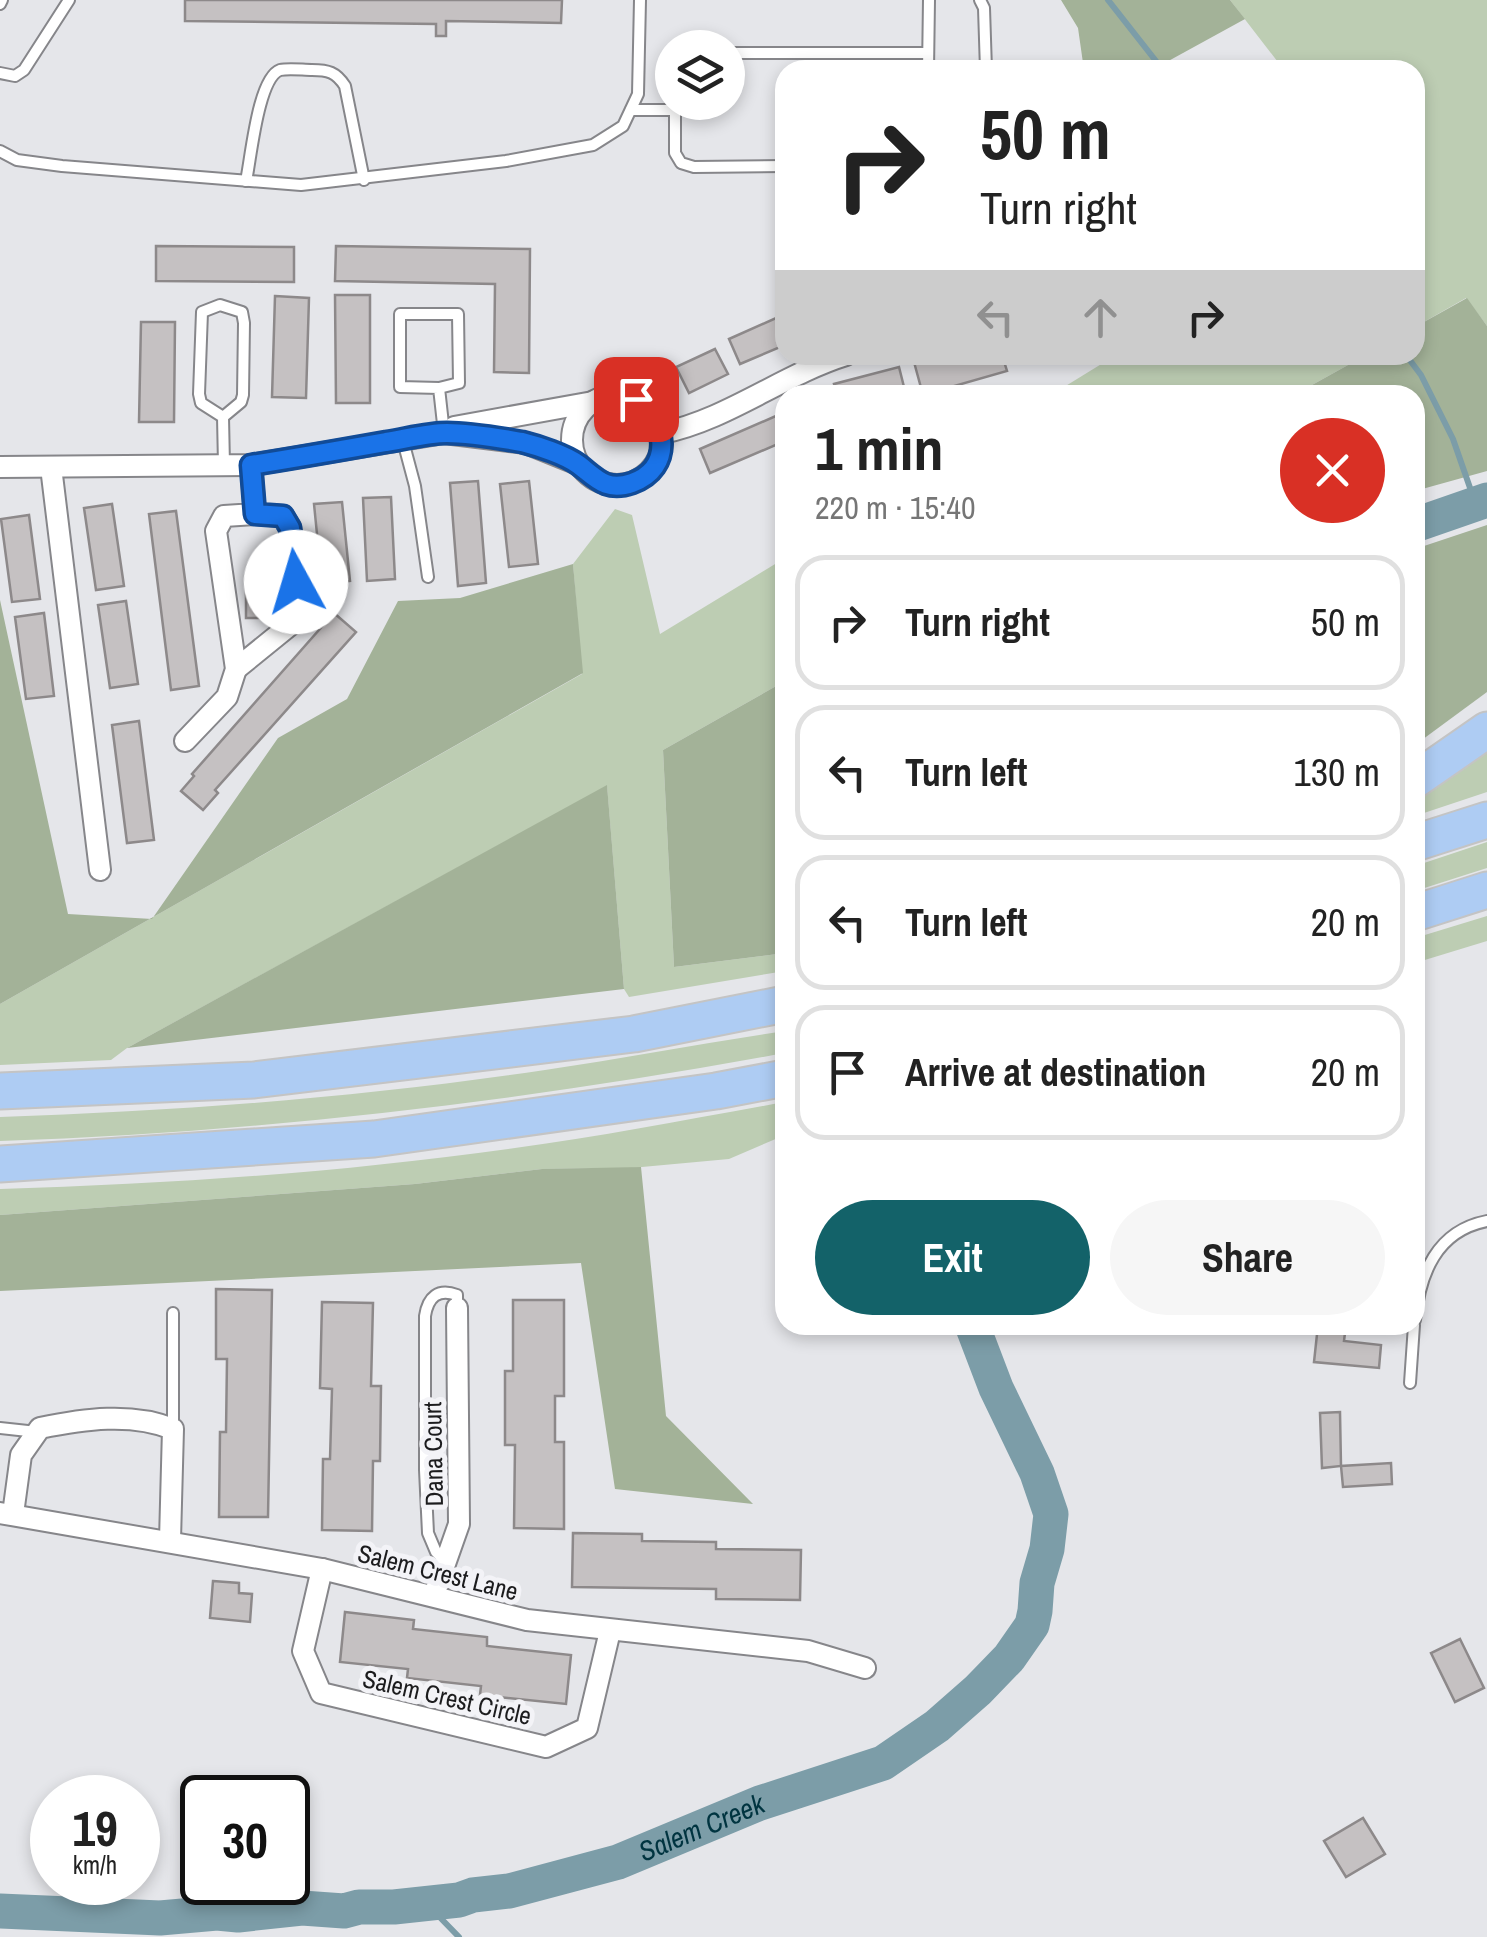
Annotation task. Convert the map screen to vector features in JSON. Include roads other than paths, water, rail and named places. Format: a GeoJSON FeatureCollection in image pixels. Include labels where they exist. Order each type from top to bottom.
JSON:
{"type":"FeatureCollection","features":[{"type":"Feature","properties":{"kind":"highway"},"geometry":{"type":"LineString","coordinates":[[1425,773],[1487,730]]}},
{"type":"Feature","properties":{"kind":"highway"},"geometry":{"type":"LineString","coordinates":[[1425,840],[1487,820]]}},
{"type":"Feature","properties":{"kind":"highway"},"geometry":{"type":"LineString","coordinates":[[1425,910],[1487,890]]}},
{"type":"Feature","properties":{"kind":"highway"},"geometry":{"type":"LineString","coordinates":[[0,1091],[254,1080],[634,1034],[775,1006]]}},
{"type":"Feature","properties":{"kind":"highway"},"geometry":{"type":"LineString","coordinates":[[0,1164],[374,1139],[775,1080]]}},
{"type":"Feature","properties":{"kind":"street"},"geometry":{"type":"LineString","coordinates":[[662,433],[687,428],[815,365]]}},
{"type":"Feature","properties":{"kind":"street"},"geometry":{"type":"LineString","coordinates":[[444,433],[456,426],[622,395],[648,407],[662,433],[656,463],[646,475],[618,486],[588,476],[578,464],[572,451],[574,423],[593,402]]}},
{"type":"Feature","properties":{"kind":"street"},"geometry":{"type":"LineString","coordinates":[[0,468],[251,465],[444,433],[526,443],[578,464]]}},
{"type":"Feature","properties":{"kind":"street"},"geometry":{"type":"LineString","coordinates":[[251,465],[255,514]]}},
{"type":"Feature","properties":{"kind":"street"},"geometry":{"type":"LineString","coordinates":[[51,467],[100,870]]}},
{"type":"Feature","properties":{"kind":"street"},"geometry":{"type":"LineString","coordinates":[[185,742],[227,697],[236,669],[216,531],[224,516],[283,516],[290,528],[298,609],[289,626],[236,669]]}},
{"type":"Feature","properties":{"kind":"street","name":"Dana Court"},"geometry":{"type":"LineString","coordinates":[[434,1595],[459,1524],[457,1308]]}},
{"type":"Feature","properties":{"kind":"street"},"geometry":{"type":"LineString","coordinates":[[6,1514],[22,1455],[40,1428],[84,1419],[155,1422],[173,1429],[170,1540]]}},
{"type":"Feature","properties":{"kind":"street","name":"Salem Crest Lane"},"geometry":{"type":"LineString","coordinates":[[6,1514],[322,1569],[527,1620],[808,1651],[864,1668]]}},
{"type":"Feature","properties":{"kind":"street","name":"Salem Crest Circle"},"geometry":{"type":"LineString","coordinates":[[322,1569],[303,1650],[321,1693],[546,1747],[587,1728],[610,1631]]}},
{"type":"Feature","properties":{"kind":"lane"},"geometry":{"type":"LineString","coordinates":[[0,73],[15,76],[24,70],[68,0]]}},
{"type":"Feature","properties":{"kind":"lane"},"geometry":{"type":"LineString","coordinates":[[0,151],[17,160],[302,186],[506,161],[592,145],[623,126],[638,94],[640,0]]}},
{"type":"Feature","properties":{"kind":"lane"},"geometry":{"type":"LineString","coordinates":[[928,0],[928,60]]}},
{"type":"Feature","properties":{"kind":"lane"},"geometry":{"type":"LineString","coordinates":[[980,0],[984,8],[986,60]]}},
{"type":"Feature","properties":{"kind":"lane"},"geometry":{"type":"LineString","coordinates":[[745,53],[928,53]]}},
{"type":"Feature","properties":{"kind":"lane"},"geometry":{"type":"LineString","coordinates":[[246,181],[263,94],[268,80],[280,70],[326,70],[338,75],[344,86],[364,180]]}},
{"type":"Feature","properties":{"kind":"lane"},"geometry":{"type":"LineString","coordinates":[[631,110],[655,108]]}},
{"type":"Feature","properties":{"kind":"lane"},"geometry":{"type":"LineString","coordinates":[[676,120],[675,152],[681,163],[694,167],[775,166]]}},
{"type":"Feature","properties":{"kind":"lane"},"geometry":{"type":"LineString","coordinates":[[220,305],[242,312],[244,323],[243,395],[241,402],[223,417],[202,403],[199,394],[202,312],[220,305]]}},
{"type":"Feature","properties":{"kind":"lane"},"geometry":{"type":"LineString","coordinates":[[400,314],[458,314],[459,383],[439,388],[400,387],[400,314]]}},
{"type":"Feature","properties":{"kind":"lane"},"geometry":{"type":"LineString","coordinates":[[439,388],[444,433]]}},
{"type":"Feature","properties":{"kind":"lane"},"geometry":{"type":"LineString","coordinates":[[223,417],[224,465]]}},
{"type":"Feature","properties":{"kind":"lane"},"geometry":{"type":"LineString","coordinates":[[402,440],[415,486],[428,577]]}},
{"type":"Feature","properties":{"kind":"lane"},"geometry":{"type":"LineString","coordinates":[[1425,1273],[1432,1257],[1452,1236],[1487,1221]]}},
{"type":"Feature","properties":{"kind":"lane"},"geometry":{"type":"LineString","coordinates":[[446,1561],[436,1552],[428,1533],[424,1470],[425,1316],[428,1302],[435,1294],[448,1291],[457,1295],[457,1308]]}},
{"type":"Feature","properties":{"kind":"lane"},"geometry":{"type":"LineString","coordinates":[[172,1313],[173,1429]]}},
{"type":"Feature","properties":{"kind":"lane"},"geometry":{"type":"LineString","coordinates":[[1410,1384],[1414,1335]]}},
{"type":"Feature","properties":{"kind":"lane"},"geometry":{"type":"LineString","coordinates":[[0,1428],[38,1432]]}},
{"type":"Feature","properties":{"kind":"waterway"},"geometry":{"type":"LineString","coordinates":[[1108,0],[1155,60]]}},
{"type":"Feature","properties":{"kind":"waterway"},"geometry":{"type":"LineString","coordinates":[[1414,365],[1453,439],[1476,505]]}},
{"type":"Feature","properties":{"kind":"waterway","name":"Salem Creek"},"geometry":{"type":"LineString","coordinates":[[1425,522],[1487,500]]}},
{"type":"Feature","properties":{"kind":"waterway","name":"Salem Creek"},"geometry":{"type":"LineString","coordinates":[[0,1911],[160,1918],[302,1908],[344,1911],[459,1900],[618,1862],[760,1803],[883,1763],[937,1726],[978,1690],[1009,1658],[1032,1625],[1051,1514],[976,1335]]}},
{"type":"Feature","properties":{"kind":"waterway"},"geometry":{"type":"LineString","coordinates":[[425,1902],[459,1937]]}}]}
